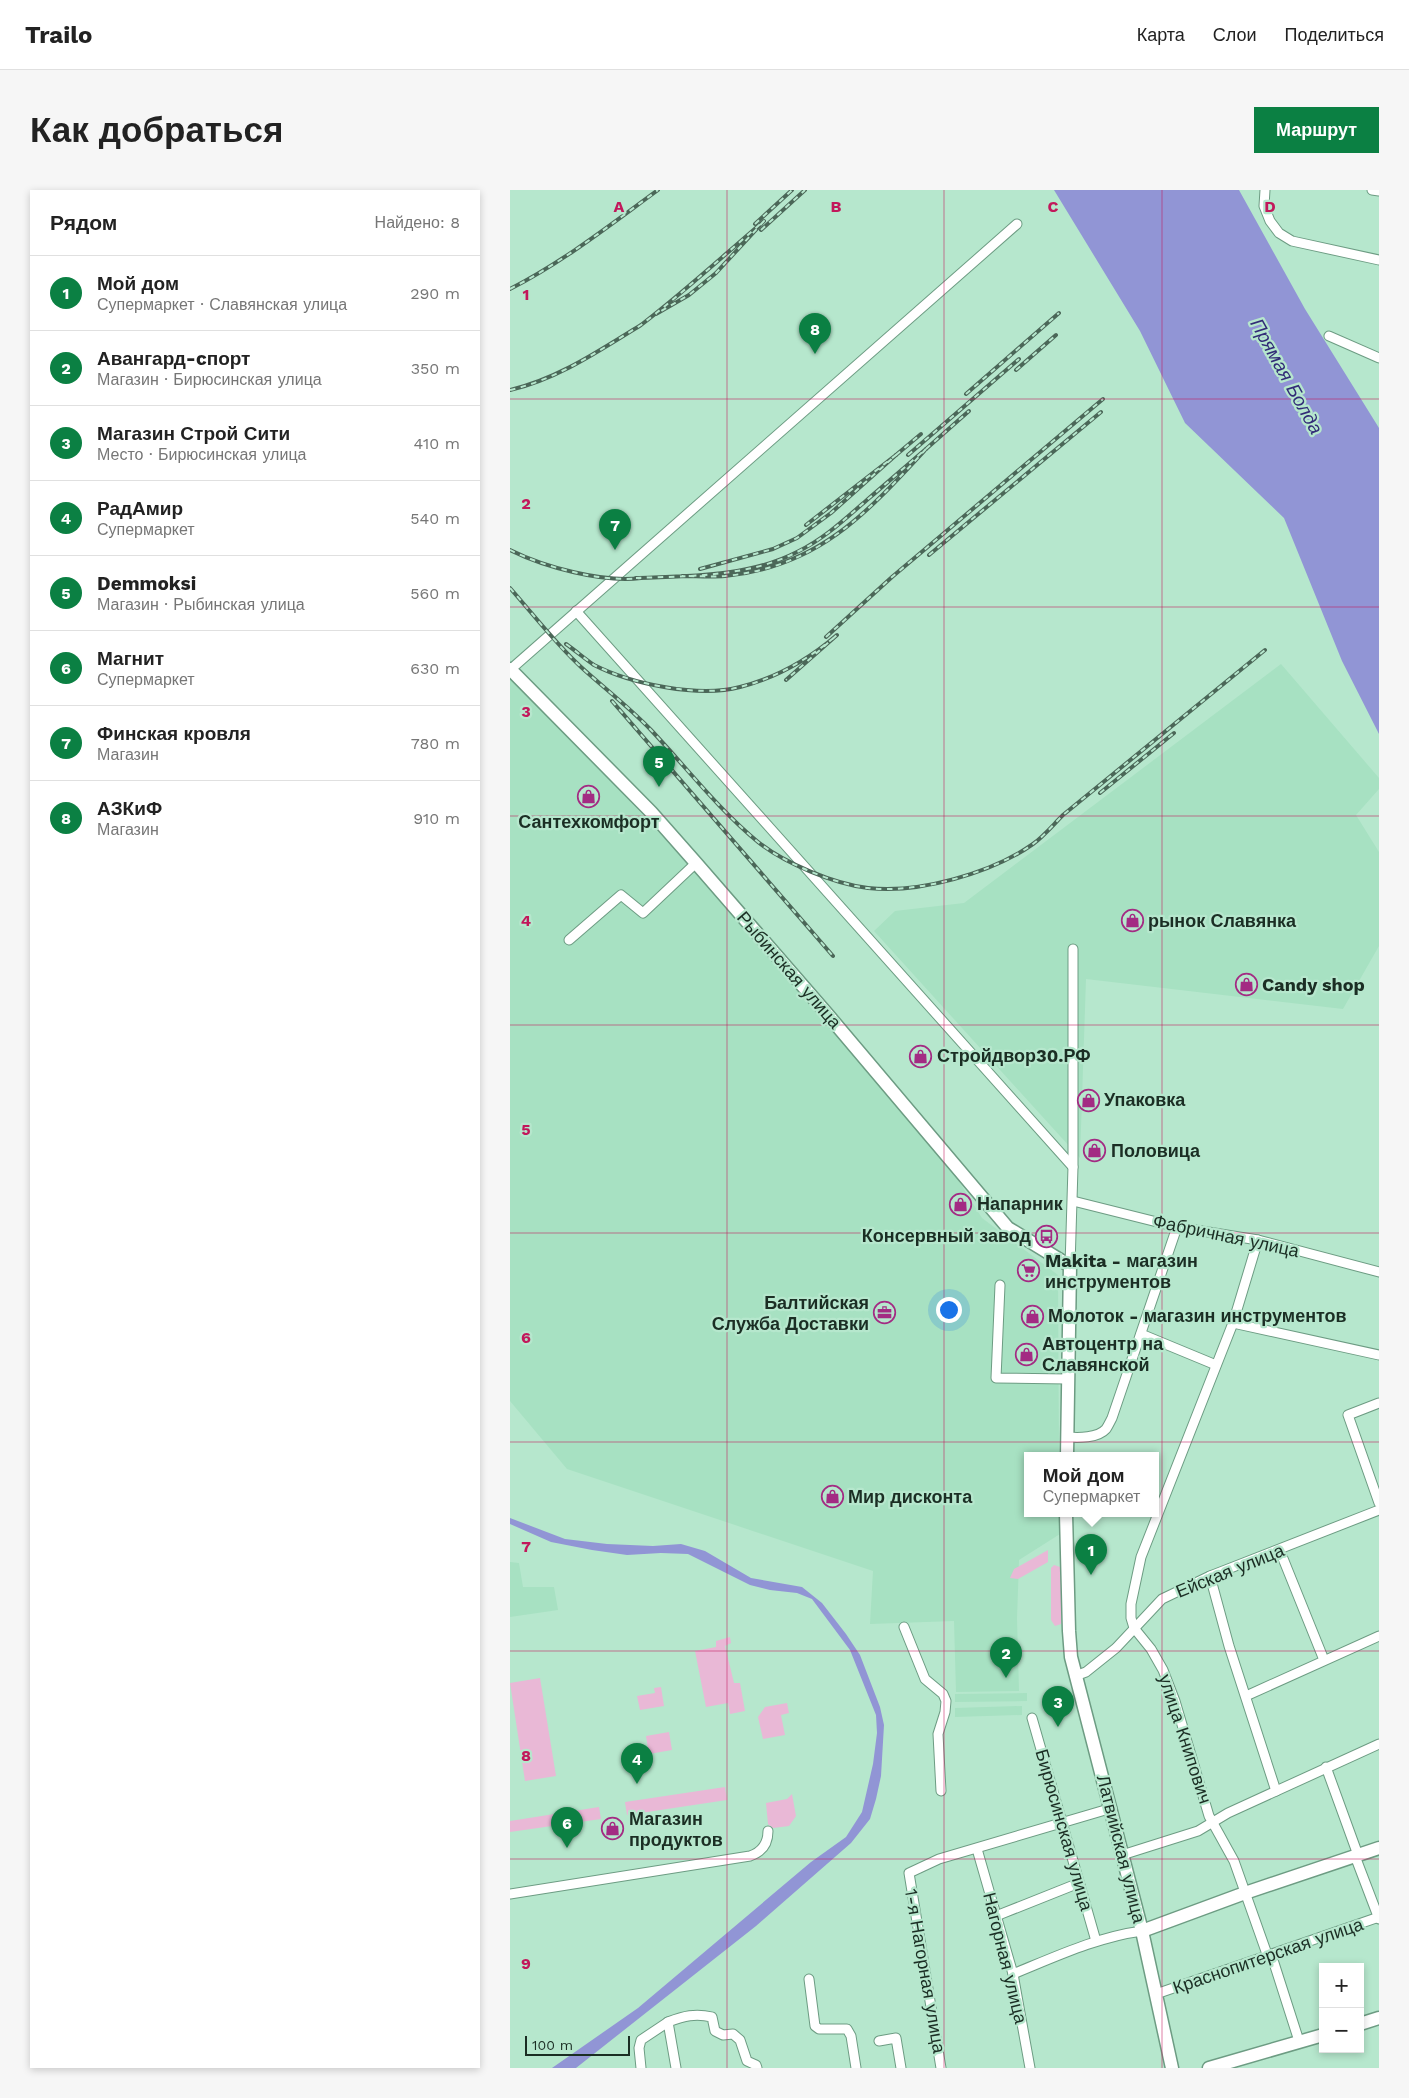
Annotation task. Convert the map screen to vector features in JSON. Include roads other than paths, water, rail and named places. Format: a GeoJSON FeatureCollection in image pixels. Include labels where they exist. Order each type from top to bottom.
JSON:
{"type":"FeatureCollection","features":[{"type":"Feature","properties":{"kind":"main road","name":"Рыбинская улица"},"geometry":{"type":"LineString","coordinates":[[510,669],[651,812],[828,1014],[1008,1228],[1070,1266]]}},
{"type":"Feature","properties":{"kind":"main road"},"geometry":{"type":"LineString","coordinates":[[1067,1452],[1070,1266]]}},
{"type":"Feature","properties":{"kind":"main road","name":"Латвийская улица"},"geometry":{"type":"LineString","coordinates":[[1066,1517],[1069,1631],[1075,1676],[1112,1808],[1142,1931],[1172,2068]]}},
{"type":"Feature","properties":{"kind":"main road"},"geometry":{"type":"LineString","coordinates":[[1142,1931],[1245,1893],[1379,1848]]}},
{"type":"Feature","properties":{"kind":"main road"},"geometry":{"type":"LineString","coordinates":[[1364,2023],[1379,2018]]}},
{"type":"Feature","properties":{"kind":"main road"},"geometry":{"type":"LineString","coordinates":[[1209,2068],[1319,2036]]}},
{"type":"Feature","properties":{"kind":"street"},"geometry":{"type":"LineString","coordinates":[[1372,190],[1379,191]]}},
{"type":"Feature","properties":{"kind":"street"},"geometry":{"type":"LineString","coordinates":[[1264,193],[1264,206],[1270,221],[1279,233],[1292,241],[1379,260]]}},
{"type":"Feature","properties":{"kind":"street"},"geometry":{"type":"LineString","coordinates":[[510,669],[1018,224]]}},
{"type":"Feature","properties":{"kind":"street"},"geometry":{"type":"LineString","coordinates":[[1329,336],[1379,358]]}},
{"type":"Feature","properties":{"kind":"street"},"geometry":{"type":"LineString","coordinates":[[576,611],[1073,1167]]}},
{"type":"Feature","properties":{"kind":"street"},"geometry":{"type":"LineString","coordinates":[[569,940],[621,895],[642,913],[696,863]]}},
{"type":"Feature","properties":{"kind":"street"},"geometry":{"type":"LineString","coordinates":[[1070,1266],[1073,1167],[1072,949]]}},
{"type":"Feature","properties":{"kind":"street","name":"Фабричная улица"},"geometry":{"type":"LineString","coordinates":[[1072,1201],[1177,1227],[1258,1240],[1379,1272]]}},
{"type":"Feature","properties":{"kind":"street"},"geometry":{"type":"LineString","coordinates":[[1068,1437],[1078,1438],[1094,1435],[1105,1430],[1112,1418],[1177,1227]]}},
{"type":"Feature","properties":{"kind":"street"},"geometry":{"type":"LineString","coordinates":[[1159,1509],[1233,1323],[1258,1240]]}},
{"type":"Feature","properties":{"kind":"street"},"geometry":{"type":"LineString","coordinates":[[1000,1284],[996,1378],[1068,1379]]}},
{"type":"Feature","properties":{"kind":"street"},"geometry":{"type":"LineString","coordinates":[[1233,1323],[1379,1355]]}},
{"type":"Feature","properties":{"kind":"street"},"geometry":{"type":"LineString","coordinates":[[1142,1334],[1216,1365]]}},
{"type":"Feature","properties":{"kind":"street"},"geometry":{"type":"LineString","coordinates":[[1379,1403],[1348,1415],[1379,1503]]}},
{"type":"Feature","properties":{"kind":"street","name":"Ейская улица"},"geometry":{"type":"LineString","coordinates":[[1075,1676],[1086,1672],[1101,1661],[1162,1599],[1210,1576],[1379,1510]]}},
{"type":"Feature","properties":{"kind":"street"},"geometry":{"type":"LineString","coordinates":[[1134,1628],[1131,1618],[1131,1604],[1140,1557],[1156,1517]]}},
{"type":"Feature","properties":{"kind":"street"},"geometry":{"type":"LineString","coordinates":[[1280,1550],[1324,1660]]}},
{"type":"Feature","properties":{"kind":"street"},"geometry":{"type":"LineString","coordinates":[[1210,1576],[1229,1646],[1276,1791]]}},
{"type":"Feature","properties":{"kind":"street"},"geometry":{"type":"LineString","coordinates":[[904,1627],[925,1678],[943,1694],[946,1701],[945,1712],[938,1734],[941,1792]]}},
{"type":"Feature","properties":{"kind":"street","name":"улица Книпович"},"geometry":{"type":"LineString","coordinates":[[1134,1628],[1151,1649],[1164,1670],[1206,1807],[1234,1861],[1268,1956],[1274,1963],[1299,2041]]}},
{"type":"Feature","properties":{"kind":"street"},"geometry":{"type":"LineString","coordinates":[[1246,1696],[1379,1636]]}},
{"type":"Feature","properties":{"kind":"street","name":"Бирюсинская улица"},"geometry":{"type":"LineString","coordinates":[[1032,1718],[1096,1941]]}},
{"type":"Feature","properties":{"kind":"street"},"geometry":{"type":"LineString","coordinates":[[1122,1855],[1198,1831],[1228,1813],[1379,1744]]}},
{"type":"Feature","properties":{"kind":"street"},"geometry":{"type":"LineString","coordinates":[[1326,1767],[1379,1918]]}},
{"type":"Feature","properties":{"kind":"street"},"geometry":{"type":"LineString","coordinates":[[977,1849],[1112,1808]]}},
{"type":"Feature","properties":{"kind":"street"},"geometry":{"type":"LineString","coordinates":[[510,1894],[750,1856],[762,1849],[767,1842],[768,1832]]}},
{"type":"Feature","properties":{"kind":"street","name":"1-я Нагорная улица"},"geometry":{"type":"LineString","coordinates":[[941,2068],[909,1873],[939,1859],[977,1849]]}},
{"type":"Feature","properties":{"kind":"street","name":"Нагорная улица"},"geometry":{"type":"LineString","coordinates":[[977,1849],[1013,1974],[1030,2068]]}},
{"type":"Feature","properties":{"kind":"street"},"geometry":{"type":"LineString","coordinates":[[996,1916],[1079,1883]]}},
{"type":"Feature","properties":{"kind":"street","name":"Краснопитерская улица"},"geometry":{"type":"LineString","coordinates":[[1156,1994],[1379,1918]]}},
{"type":"Feature","properties":{"kind":"street"},"geometry":{"type":"LineString","coordinates":[[1013,1974],[1096,1941],[1118,1934],[1142,1931]]}},
{"type":"Feature","properties":{"kind":"street"},"geometry":{"type":"LineString","coordinates":[[809,1979],[815,2026],[819,2029],[847,2029],[851,2036],[856,2068]]}},
{"type":"Feature","properties":{"kind":"street"},"geometry":{"type":"LineString","coordinates":[[642,2068],[639,2048],[641,2040],[668,2022],[684,2016],[699,2014],[712,2017],[716,2031],[724,2035],[734,2034],[740,2040],[747,2061],[756,2065],[757,2068]]}},
{"type":"Feature","properties":{"kind":"street"},"geometry":{"type":"LineString","coordinates":[[668,2022],[676,2068]]}},
{"type":"Feature","properties":{"kind":"street"},"geometry":{"type":"LineString","coordinates":[[879,2041],[896,2038],[901,2068]]}},
{"type":"Feature","properties":{"kind":"water","name":"Прямая Болда"},"geometry":{"type":"Polygon","coordinates":[[[1054,190],[1239,190],[1305,309],[1379,428],[1379,734],[1342,661],[1284,518],[1185,423],[1140,331],[1054,190]]]}},
{"type":"Feature","properties":{"kind":"water"},"geometry":{"type":"Polygon","coordinates":[[[510,1518],[565,1539],[607,1544],[653,1546],[681,1544],[705,1551],[751,1578],[802,1587],[822,1603],[860,1655],[880,1707],[884,1725],[881,1776],[876,1799],[870,1819],[851,1843],[756,1926],[576,2068],[552,2068],[638,2008],[811,1862],[846,1837],[862,1812],[873,1764],[877,1733],[876,1715],[850,1650],[812,1599],[797,1593],[770,1590],[750,1585],[688,1554],[627,1555],[551,1542],[510,1524],[510,1518]]]}},
{"type":"Feature","properties":{"kind":"railway"},"geometry":{"type":"LineString","coordinates":[[510,289],[567,255],[658,190]]}},
{"type":"Feature","properties":{"kind":"railway"},"geometry":{"type":"LineString","coordinates":[[755,224],[792,190]]}},
{"type":"Feature","properties":{"kind":"railway"},"geometry":{"type":"LineString","coordinates":[[761,230],[805,190]]}},
{"type":"Feature","properties":{"kind":"railway"},"geometry":{"type":"LineString","coordinates":[[510,390],[545,379],[562,371],[641,325],[764,221],[716,273],[689,295],[656,314]]}},
{"type":"Feature","properties":{"kind":"railway"},"geometry":{"type":"LineString","coordinates":[[966,394],[1059,313]]}},
{"type":"Feature","properties":{"kind":"railway"},"geometry":{"type":"LineString","coordinates":[[1016,370],[1056,335]]}},
{"type":"Feature","properties":{"kind":"railway"},"geometry":{"type":"LineString","coordinates":[[908,455],[1019,359]]}},
{"type":"Feature","properties":{"kind":"railway"},"geometry":{"type":"LineString","coordinates":[[826,637],[892,577],[1103,399]]}},
{"type":"Feature","properties":{"kind":"railway"},"geometry":{"type":"LineString","coordinates":[[926,449],[969,411]]}},
{"type":"Feature","properties":{"kind":"railway"},"geometry":{"type":"LineString","coordinates":[[929,555],[1101,412]]}},
{"type":"Feature","properties":{"kind":"railway"},"geometry":{"type":"LineString","coordinates":[[896,455],[921,434]]}},
{"type":"Feature","properties":{"kind":"railway"},"geometry":{"type":"LineString","coordinates":[[636,578],[676,577],[697,575],[718,574],[739,571],[778,560],[797,552],[834,528],[926,449],[861,515],[838,534],[814,549],[787,562],[758,571],[725,576],[709,576],[687,576],[682,576]]}},
{"type":"Feature","properties":{"kind":"railway"},"geometry":{"type":"LineString","coordinates":[[700,569],[773,549],[797,538],[831,513],[896,455],[806,525]]}},
{"type":"Feature","properties":{"kind":"railway"},"geometry":{"type":"LineString","coordinates":[[510,550],[556,568],[592,576],[626,579],[641,578]]}},
{"type":"Feature","properties":{"kind":"railway"},"geometry":{"type":"LineString","coordinates":[[510,588],[571,658],[643,722],[716,802],[758,842],[795,865],[840,882],[868,888],[909,888],[954,879],[997,864],[1033,844],[1063,815],[1265,650]]}},
{"type":"Feature","properties":{"kind":"railway"},"geometry":{"type":"LineString","coordinates":[[566,644],[594,665],[609,672],[666,687],[705,691],[740,687],[779,673],[803,660],[837,635],[786,680]]}},
{"type":"Feature","properties":{"kind":"railway"},"geometry":{"type":"LineString","coordinates":[[612,701],[833,956]]}},
{"type":"Feature","properties":{"kind":"railway"},"geometry":{"type":"LineString","coordinates":[[1100,793],[1174,733]]}},
{"type":"Feature","properties":{"kind":"place","name":"АЗКиФ"},"geometry":{"type":"Point","coordinates":[815,354]}},
{"type":"Feature","properties":{"kind":"place","name":"Финская кровля"},"geometry":{"type":"Point","coordinates":[615,550]}},
{"type":"Feature","properties":{"kind":"place","name":"Demmoksi"},"geometry":{"type":"Point","coordinates":[659,787]}},
{"type":"Feature","properties":{"kind":"place","name":"Сантехкомфорт"},"geometry":{"type":"Point","coordinates":[589,797]}},
{"type":"Feature","properties":{"kind":"place","name":"рынок Славянка"},"geometry":{"type":"Point","coordinates":[1132,921]}},
{"type":"Feature","properties":{"kind":"place","name":"Candy shop"},"geometry":{"type":"Point","coordinates":[1246,985]}},
{"type":"Feature","properties":{"kind":"place","name":"Стройдвор30.РФ"},"geometry":{"type":"Point","coordinates":[921,1056]}},
{"type":"Feature","properties":{"kind":"place","name":"Упаковка"},"geometry":{"type":"Point","coordinates":[1088,1100]}},
{"type":"Feature","properties":{"kind":"place","name":"Половица"},"geometry":{"type":"Point","coordinates":[1095,1151]}},
{"type":"Feature","properties":{"kind":"place","name":"Напарник"},"geometry":{"type":"Point","coordinates":[961,1204]}},
{"type":"Feature","properties":{"kind":"place","name":"Консервный завод"},"geometry":{"type":"Point","coordinates":[1047,1236]}},
{"type":"Feature","properties":{"kind":"place","name":"Makita - магазин инструментов"},"geometry":{"type":"Point","coordinates":[1029,1271]}},
{"type":"Feature","properties":{"kind":"place","name":"Балтийская Служба Доставки"},"geometry":{"type":"Point","coordinates":[885,1313]}},
{"type":"Feature","properties":{"kind":"place","name":"Молоток - магазин инструментов"},"geometry":{"type":"Point","coordinates":[1032,1316]}},
{"type":"Feature","properties":{"kind":"place","name":"Автоцентр на Славянской"},"geometry":{"type":"Point","coordinates":[1026,1354]}},
{"type":"Feature","properties":{"kind":"place","name":"Мир дисконта"},"geometry":{"type":"Point","coordinates":[832,1497]}},
{"type":"Feature","properties":{"kind":"place","name":"Мой дом"},"geometry":{"type":"Point","coordinates":[1091,1575]}},
{"type":"Feature","properties":{"kind":"place","name":"Авангард-cпорт"},"geometry":{"type":"Point","coordinates":[1006,1678]}},
{"type":"Feature","properties":{"kind":"place","name":"Магазин Строй Сити"},"geometry":{"type":"Point","coordinates":[1058,1727]}},
{"type":"Feature","properties":{"kind":"place","name":"РадАмир"},"geometry":{"type":"Point","coordinates":[637,1784]}},
{"type":"Feature","properties":{"kind":"place","name":"Магазин продуктов"},"geometry":{"type":"Point","coordinates":[613,1829]}},
{"type":"Feature","properties":{"kind":"place","name":"Магнит"},"geometry":{"type":"Point","coordinates":[567,1848]}}]}
